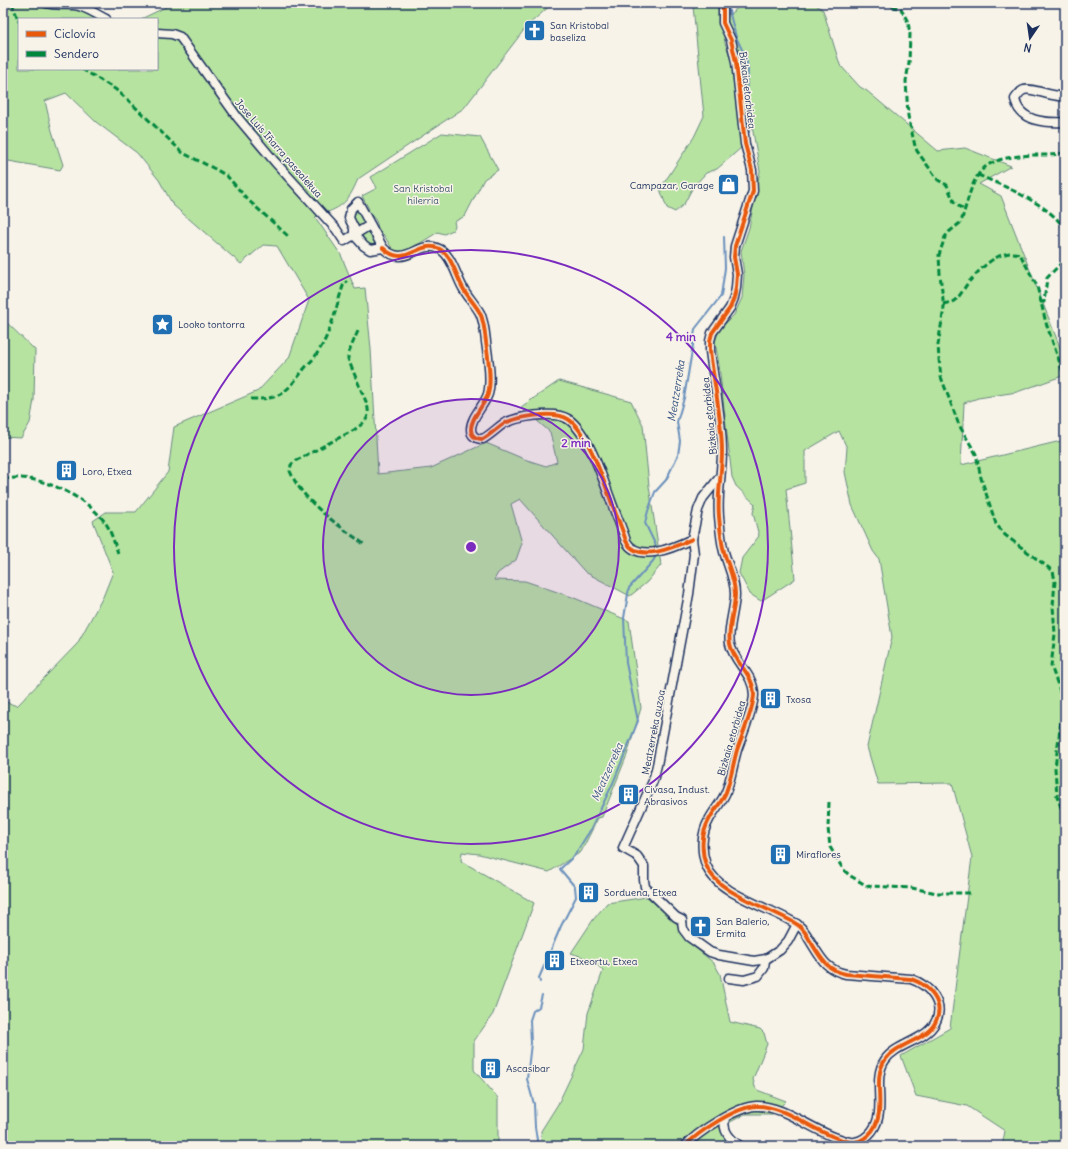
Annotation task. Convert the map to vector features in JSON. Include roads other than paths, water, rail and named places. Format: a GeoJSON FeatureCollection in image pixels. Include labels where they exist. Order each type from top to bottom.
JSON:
{"type":"FeatureCollection","features":[{"type":"Feature","properties":{"kind":"street"},"geometry":{"type":"LineString","coordinates":[[46,3],[52,5],[75,5],[86,8],[104,18]]}},
{"type":"Feature","properties":{"kind":"street","name":"Bizkaia etorbidea"},"geometry":{"type":"LineString","coordinates":[[685,1146],[715,1122],[742,1110],[756,1106],[782,1112],[830,1136],[854,1142],[861,1141],[873,1131],[877,1122],[880,1111],[879,1073],[884,1061],[890,1054],[928,1030],[934,1025],[938,1018],[938,1004],[933,994],[919,982],[911,979],[858,976],[837,972],[830,969],[803,929],[797,924],[754,904],[719,883],[706,867],[703,855],[702,842],[704,830],[708,820],[725,794],[736,752],[753,704],[754,695],[750,678],[734,655],[730,642],[735,593],[722,538],[718,497],[722,436],[710,351],[712,333],[730,308],[734,298],[737,274],[734,257],[735,246],[751,200],[754,180],[745,144],[736,62],[731,40],[723,23],[723,3]]}},
{"type":"Feature","properties":{"kind":"street","name":"Jose Luis Iñarra pasealekua"},"geometry":{"type":"LineString","coordinates":[[158,33],[172,34],[180,37],[238,118],[344,241],[354,235]]}},
{"type":"Feature","properties":{"kind":"street"},"geometry":{"type":"LineString","coordinates":[[1065,96],[1054,96],[1028,89],[1019,93],[1015,99],[1017,107],[1032,119],[1044,122],[1065,122]]}},
{"type":"Feature","properties":{"kind":"street"},"geometry":{"type":"LineString","coordinates":[[383,248],[370,250],[354,235],[354,228],[349,218],[351,209],[358,202],[383,248],[390,254],[401,256],[430,247],[439,248],[448,257],[463,288],[479,311],[486,341],[489,388],[484,403],[472,421],[471,427],[473,436],[483,439],[503,424],[528,417],[550,415],[567,418],[578,430],[594,458],[630,548],[641,552],[657,551],[670,549],[692,539]]}},
{"type":"Feature","properties":{"kind":"street"},"geometry":{"type":"LineString","coordinates":[[354,235],[370,225]]}},
{"type":"Feature","properties":{"kind":"street","name":"Meatzerreka auzoa"},"geometry":{"type":"LineString","coordinates":[[720,476],[700,503],[692,539],[694,554],[691,582],[657,765],[653,781],[623,848],[637,856],[644,866],[645,887],[676,917],[682,920],[683,929],[690,937],[710,952],[754,961],[765,960]]}},
{"type":"Feature","properties":{"kind":"street"},"geometry":{"type":"LineString","coordinates":[[729,978],[744,980],[758,976],[764,968],[765,960],[780,950],[788,941],[797,924]]}},
{"type":"Feature","properties":{"kind":"street"},"geometry":{"type":"LineString","coordinates":[[725,1118],[727,1133],[731,1139],[740,1146]]}},
{"type":"Feature","properties":{"kind":"waterway","name":"Meatzerreka"},"geometry":{"type":"LineString","coordinates":[[727,3],[736,37],[746,58],[748,69],[747,97],[749,132]]}},
{"type":"Feature","properties":{"kind":"waterway","name":"Meatzerreka"},"geometry":{"type":"LineString","coordinates":[[656,546],[645,523],[655,492],[666,480],[678,455],[680,441],[677,422],[684,398],[695,329],[721,296],[725,268],[724,237]]}},
{"type":"Feature","properties":{"kind":"waterway","name":"Meatzerreka"},"geometry":{"type":"LineString","coordinates":[[540,982],[539,978],[561,926],[576,897],[575,887],[560,869],[574,856],[591,829],[613,783],[638,721],[626,663],[624,618],[629,588],[656,556]]}},
{"type":"Feature","properties":{"kind":"waterway","name":"Meatzerreka"},"geometry":{"type":"LineString","coordinates":[[536,1146],[537,1140],[534,1104],[527,1079],[531,1043],[530,1020],[533,1011],[539,1007],[542,995]]}},
{"type":"Feature","properties":{"kind":"place","name":"San Kristobal baseliza"},"geometry":{"type":"Point","coordinates":[535,31]}},
{"type":"Feature","properties":{"kind":"place","name":"Campazar, Garage"},"geometry":{"type":"Point","coordinates":[729,185]}},
{"type":"Feature","properties":{"kind":"place","name":"Looko tontorra"},"geometry":{"type":"Point","coordinates":[163,324]}},
{"type":"Feature","properties":{"kind":"place","name":"Loro, Etxea"},"geometry":{"type":"Point","coordinates":[67,471]}},
{"type":"Feature","properties":{"kind":"place","name":"Txosa"},"geometry":{"type":"Point","coordinates":[771,699]}},
{"type":"Feature","properties":{"kind":"place","name":"Civasa, Indust. Abrasivos"},"geometry":{"type":"Point","coordinates":[628,795]}},
{"type":"Feature","properties":{"kind":"place","name":"Miraflores"},"geometry":{"type":"Point","coordinates":[781,854]}},
{"type":"Feature","properties":{"kind":"place","name":"Sorduena, Etxea"},"geometry":{"type":"Point","coordinates":[589,892]}},
{"type":"Feature","properties":{"kind":"place","name":"San Balerio, Ermita"},"geometry":{"type":"Point","coordinates":[700,927]}},
{"type":"Feature","properties":{"kind":"place","name":"Etxeortu, Etxea"},"geometry":{"type":"Point","coordinates":[554,961]}},
{"type":"Feature","properties":{"kind":"place","name":"Ascasibar"},"geometry":{"type":"Point","coordinates":[491,1068]}},
{"type":"Feature","properties":{"kind":"park label","name":"San Kristobal hilerria"},"geometry":{"type":"Point","coordinates":[423,194]}}]}
